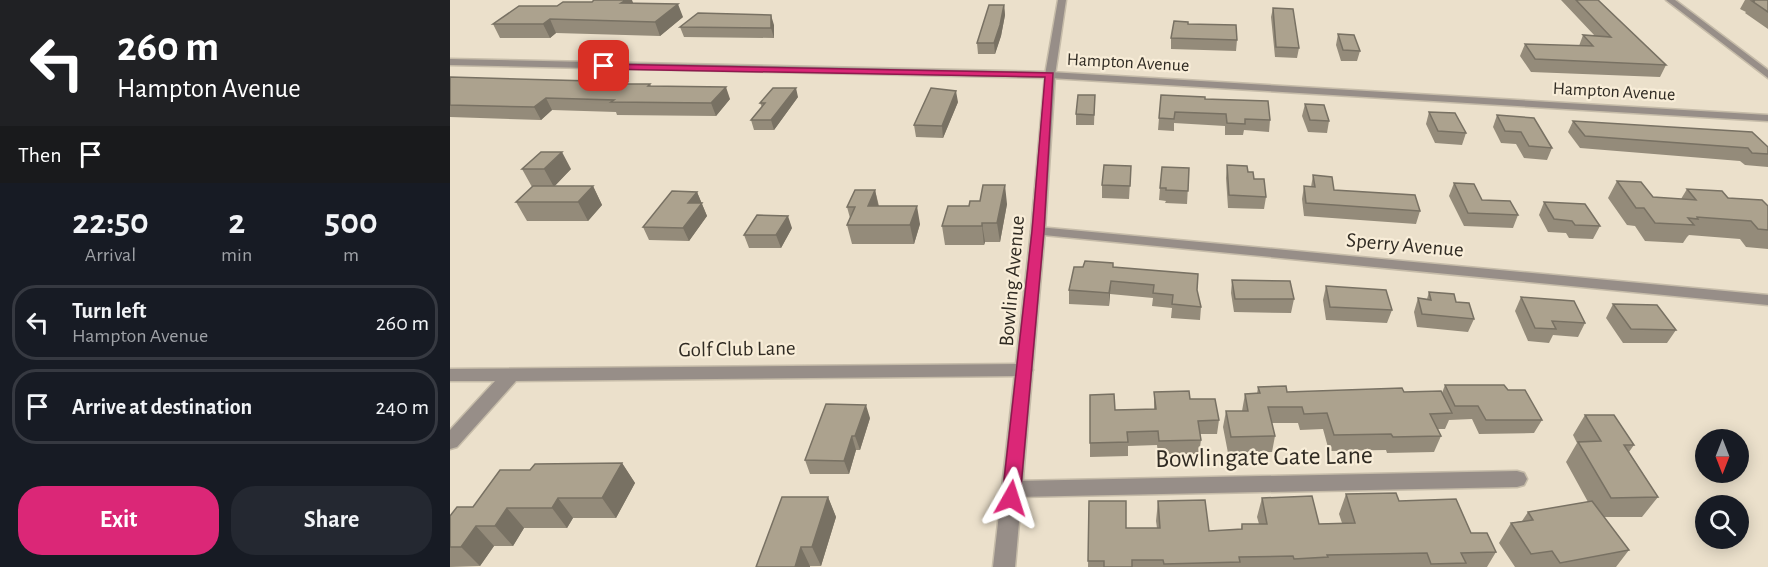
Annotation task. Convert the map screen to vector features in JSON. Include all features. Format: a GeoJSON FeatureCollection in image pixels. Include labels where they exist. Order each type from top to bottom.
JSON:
{"type":"FeatureCollection","features":[{"type":"Feature","properties":{"kind":"street","name":"Bowling Avenue"},"geometry":{"type":"LineString","coordinates":[[1004,567],[1038,231],[1050,75],[1062,0]]}},
{"type":"Feature","properties":{"kind":"street"},"geometry":{"type":"LineString","coordinates":[[1670,0],[1768,75]]}},
{"type":"Feature","properties":{"kind":"street","name":"Hampton Avenue"},"geometry":{"type":"LineString","coordinates":[[450,62],[1050,75],[1768,118]]}},
{"type":"Feature","properties":{"kind":"street","name":"Sperry Avenue"},"geometry":{"type":"LineString","coordinates":[[1038,231],[1768,300]]}},
{"type":"Feature","properties":{"kind":"street","name":"Golf Club Lane"},"geometry":{"type":"LineString","coordinates":[[450,375],[1024,370]]}},
{"type":"Feature","properties":{"kind":"street"},"geometry":{"type":"LineString","coordinates":[[450,442],[511,375]]}},
{"type":"Feature","properties":{"kind":"street","name":"Bowlingate Gate Lane"},"geometry":{"type":"LineString","coordinates":[[1012,489],[1517,479]]}},
{"type":"Feature","properties":{"kind":"building"},"geometry":{"type":"Polygon","coordinates":[[[594,0],[678,4],[655,22],[550,19],[543,24],[493,24],[519,6],[557,6],[563,2],[592,2],[594,0]]]}},
{"type":"Feature","properties":{"kind":"building"},"geometry":{"type":"Polygon","coordinates":[[[1576,0],[1598,0],[1666,65],[1535,59],[1525,44],[1593,46],[1583,35],[1611,37],[1576,0]]]}},
{"type":"Feature","properties":{"kind":"building"},"geometry":{"type":"Polygon","coordinates":[[[1753,0],[1768,0],[1768,12],[1752,1],[1755,1],[1753,0]]]}},
{"type":"Feature","properties":{"kind":"building"},"geometry":{"type":"Polygon","coordinates":[[[989,5],[1004,5],[1000,25],[994,43],[977,43],[989,5]]]}},
{"type":"Feature","properties":{"kind":"building"},"geometry":{"type":"Polygon","coordinates":[[[1273,8],[1293,9],[1299,48],[1276,47],[1273,8]]]}},
{"type":"Feature","properties":{"kind":"building"},"geometry":{"type":"Polygon","coordinates":[[[698,13],[771,15],[771,28],[680,27],[698,13]]]}},
{"type":"Feature","properties":{"kind":"building"},"geometry":{"type":"Polygon","coordinates":[[[1174,21],[1188,22],[1188,24],[1236,25],[1237,40],[1171,38],[1174,21]]]}},
{"type":"Feature","properties":{"kind":"building"},"geometry":{"type":"Polygon","coordinates":[[[1338,34],[1354,35],[1360,51],[1343,50],[1338,34]]]}},
{"type":"Feature","properties":{"kind":"building"},"geometry":{"type":"Polygon","coordinates":[[[450,77],[627,82],[624,84],[650,84],[648,86],[726,87],[711,103],[611,102],[614,100],[546,98],[534,107],[450,105],[450,77]]]}},
{"type":"Feature","properties":{"kind":"building"},"geometry":{"type":"Polygon","coordinates":[[[773,88],[796,88],[771,120],[751,120],[765,103],[760,103],[773,88]]]}},
{"type":"Feature","properties":{"kind":"building"},"geometry":{"type":"Polygon","coordinates":[[[931,88],[956,91],[942,126],[914,125],[931,88]]]}},
{"type":"Feature","properties":{"kind":"building"},"geometry":{"type":"Polygon","coordinates":[[[1078,95],[1095,95],[1094,115],[1076,114],[1078,95]]]}},
{"type":"Feature","properties":{"kind":"building"},"geometry":{"type":"Polygon","coordinates":[[[1161,95],[1268,101],[1270,120],[1245,119],[1245,124],[1227,123],[1226,114],[1175,112],[1174,119],[1159,118],[1161,95]]]}},
{"type":"Feature","properties":{"kind":"building"},"geometry":{"type":"Polygon","coordinates":[[[1305,104],[1324,105],[1329,121],[1310,120],[1305,104]]]}},
{"type":"Feature","properties":{"kind":"building"},"geometry":{"type":"Polygon","coordinates":[[[1429,112],[1455,113],[1466,133],[1438,131],[1429,112]]]}},
{"type":"Feature","properties":{"kind":"building"},"geometry":{"type":"Polygon","coordinates":[[[1497,115],[1534,118],[1552,148],[1529,146],[1521,132],[1505,131],[1497,115]]]}},
{"type":"Feature","properties":{"kind":"building"},"geometry":{"type":"Polygon","coordinates":[[[1573,121],[1752,132],[1768,147],[1768,154],[1752,153],[1748,148],[1585,136],[1573,121]]]}},
{"type":"Feature","properties":{"kind":"building"},"geometry":{"type":"Polygon","coordinates":[[[541,152],[562,152],[544,169],[522,169],[541,152]]]}},
{"type":"Feature","properties":{"kind":"building"},"geometry":{"type":"Polygon","coordinates":[[[1104,165],[1131,166],[1130,186],[1102,185],[1104,165]]]}},
{"type":"Feature","properties":{"kind":"building"},"geometry":{"type":"Polygon","coordinates":[[[1227,165],[1247,166],[1248,172],[1253,172],[1254,179],[1264,179],[1266,197],[1229,195],[1227,165]]]}},
{"type":"Feature","properties":{"kind":"building"},"geometry":{"type":"Polygon","coordinates":[[[1162,167],[1189,168],[1188,191],[1160,188],[1162,167]]]}},
{"type":"Feature","properties":{"kind":"building"},"geometry":{"type":"Polygon","coordinates":[[[1313,175],[1332,177],[1334,190],[1415,195],[1420,211],[1306,203],[1304,186],[1315,187],[1313,175]]]}},
{"type":"Feature","properties":{"kind":"building"},"geometry":{"type":"Polygon","coordinates":[[[1617,181],[1641,182],[1653,197],[1696,200],[1687,189],[1722,191],[1728,198],[1762,200],[1768,206],[1768,230],[1758,229],[1751,221],[1697,217],[1698,219],[1688,218],[1694,225],[1655,223],[1644,208],[1636,208],[1617,181]]]}},
{"type":"Feature","properties":{"kind":"building"},"geometry":{"type":"Polygon","coordinates":[[[1454,183],[1474,184],[1482,200],[1510,201],[1518,215],[1468,213],[1454,183]]]}},
{"type":"Feature","properties":{"kind":"building"},"geometry":{"type":"Polygon","coordinates":[[[983,185],[1005,185],[997,223],[982,223],[982,226],[942,226],[948,206],[969,206],[970,201],[980,201],[983,185]]]}},
{"type":"Feature","properties":{"kind":"building"},"geometry":{"type":"Polygon","coordinates":[[[533,186],[593,186],[578,202],[516,202],[533,186]]]}},
{"type":"Feature","properties":{"kind":"building"},"geometry":{"type":"Polygon","coordinates":[[[855,190],[875,190],[868,206],[917,206],[910,225],[847,225],[855,207],[847,207],[855,190]]]}},
{"type":"Feature","properties":{"kind":"building"},"geometry":{"type":"Polygon","coordinates":[[[672,191],[697,192],[688,203],[702,203],[683,228],[643,227],[672,191]]]}},
{"type":"Feature","properties":{"kind":"building"},"geometry":{"type":"Polygon","coordinates":[[[1544,202],[1585,204],[1600,226],[1575,225],[1572,221],[1554,219],[1544,202]]]}},
{"type":"Feature","properties":{"kind":"building"},"geometry":{"type":"Polygon","coordinates":[[[757,215],[788,216],[776,235],[744,235],[757,215]]]}},
{"type":"Feature","properties":{"kind":"building"},"geometry":{"type":"Polygon","coordinates":[[[1085,261],[1113,263],[1113,267],[1198,274],[1197,290],[1201,307],[1172,304],[1173,295],[1153,293],[1154,285],[1111,281],[1109,293],[1069,290],[1074,267],[1083,267],[1085,261]]]}},
{"type":"Feature","properties":{"kind":"building"},"geometry":{"type":"Polygon","coordinates":[[[1232,280],[1290,281],[1294,299],[1235,299],[1232,280]]]}},
{"type":"Feature","properties":{"kind":"building"},"geometry":{"type":"Polygon","coordinates":[[[1326,286],[1386,290],[1392,310],[1330,307],[1326,286]]]}},
{"type":"Feature","properties":{"kind":"building"},"geometry":{"type":"Polygon","coordinates":[[[1429,292],[1454,294],[1456,302],[1469,303],[1474,319],[1422,314],[1418,298],[1431,300],[1429,292]]]}},
{"type":"Feature","properties":{"kind":"building"},"geometry":{"type":"Polygon","coordinates":[[[1521,297],[1574,301],[1585,323],[1552,321],[1556,329],[1535,328],[1521,297]]]}},
{"type":"Feature","properties":{"kind":"building"},"geometry":{"type":"Polygon","coordinates":[[[1613,304],[1657,305],[1676,330],[1631,329],[1613,304]]]}},
{"type":"Feature","properties":{"kind":"building"},"geometry":{"type":"Polygon","coordinates":[[[1445,385],[1504,385],[1508,390],[1525,390],[1542,420],[1486,420],[1478,406],[1455,406],[1445,385]]]}},
{"type":"Feature","properties":{"kind":"building"},"geometry":{"type":"Polygon","coordinates":[[[1286,386],[1287,392],[1402,388],[1404,392],[1441,391],[1452,413],[1430,414],[1441,436],[1393,437],[1391,434],[1334,435],[1327,413],[1304,414],[1302,407],[1268,407],[1275,436],[1231,437],[1226,411],[1248,411],[1245,394],[1260,393],[1258,387],[1286,386]]]}},
{"type":"Feature","properties":{"kind":"building"},"geometry":{"type":"Polygon","coordinates":[[[1189,391],[1190,399],[1215,399],[1219,420],[1198,421],[1201,440],[1159,441],[1158,431],[1127,432],[1128,442],[1090,443],[1090,395],[1114,394],[1115,410],[1156,409],[1154,392],[1189,391]]]}},
{"type":"Feature","properties":{"kind":"building"},"geometry":{"type":"Polygon","coordinates":[[[826,404],[866,405],[844,461],[805,460],[826,404]]]}},
{"type":"Feature","properties":{"kind":"building"},"geometry":{"type":"Polygon","coordinates":[[[1585,415],[1614,415],[1634,445],[1624,445],[1658,497],[1611,498],[1578,442],[1601,441],[1585,415]]]}},
{"type":"Feature","properties":{"kind":"building"},"geometry":{"type":"Polygon","coordinates":[[[622,463],[602,498],[558,498],[552,508],[507,508],[495,526],[476,526],[461,547],[450,547],[450,516],[457,507],[473,507],[500,470],[530,470],[535,464],[622,463]]]}},
{"type":"Feature","properties":{"kind":"building"},"geometry":{"type":"Polygon","coordinates":[[[1396,493],[1399,501],[1456,499],[1471,533],[1487,533],[1496,552],[1461,553],[1466,563],[1431,564],[1427,553],[1327,555],[1328,557],[1294,559],[1293,556],[1239,557],[1240,562],[1164,564],[1163,560],[1132,560],[1132,567],[1104,567],[1104,561],[1088,561],[1089,501],[1126,501],[1126,528],[1160,528],[1158,501],[1205,500],[1209,531],[1242,529],[1242,524],[1267,524],[1262,498],[1312,496],[1319,524],[1355,523],[1346,494],[1396,493]]]}},
{"type":"Feature","properties":{"kind":"building"},"geometry":{"type":"Polygon","coordinates":[[[782,497],[828,497],[812,547],[801,547],[795,567],[756,567],[782,497]]]}},
{"type":"Feature","properties":{"kind":"building"},"geometry":{"type":"Polygon","coordinates":[[[1592,501],[1629,550],[1560,563],[1552,551],[1531,554],[1511,523],[1533,520],[1528,512],[1592,501]]]}},
{"type":"Feature","properties":{"kind":"route"},"geometry":{"type":"LineString","coordinates":[[604,66],[1050,75],[1038,231],[1011,498]]}}]}
